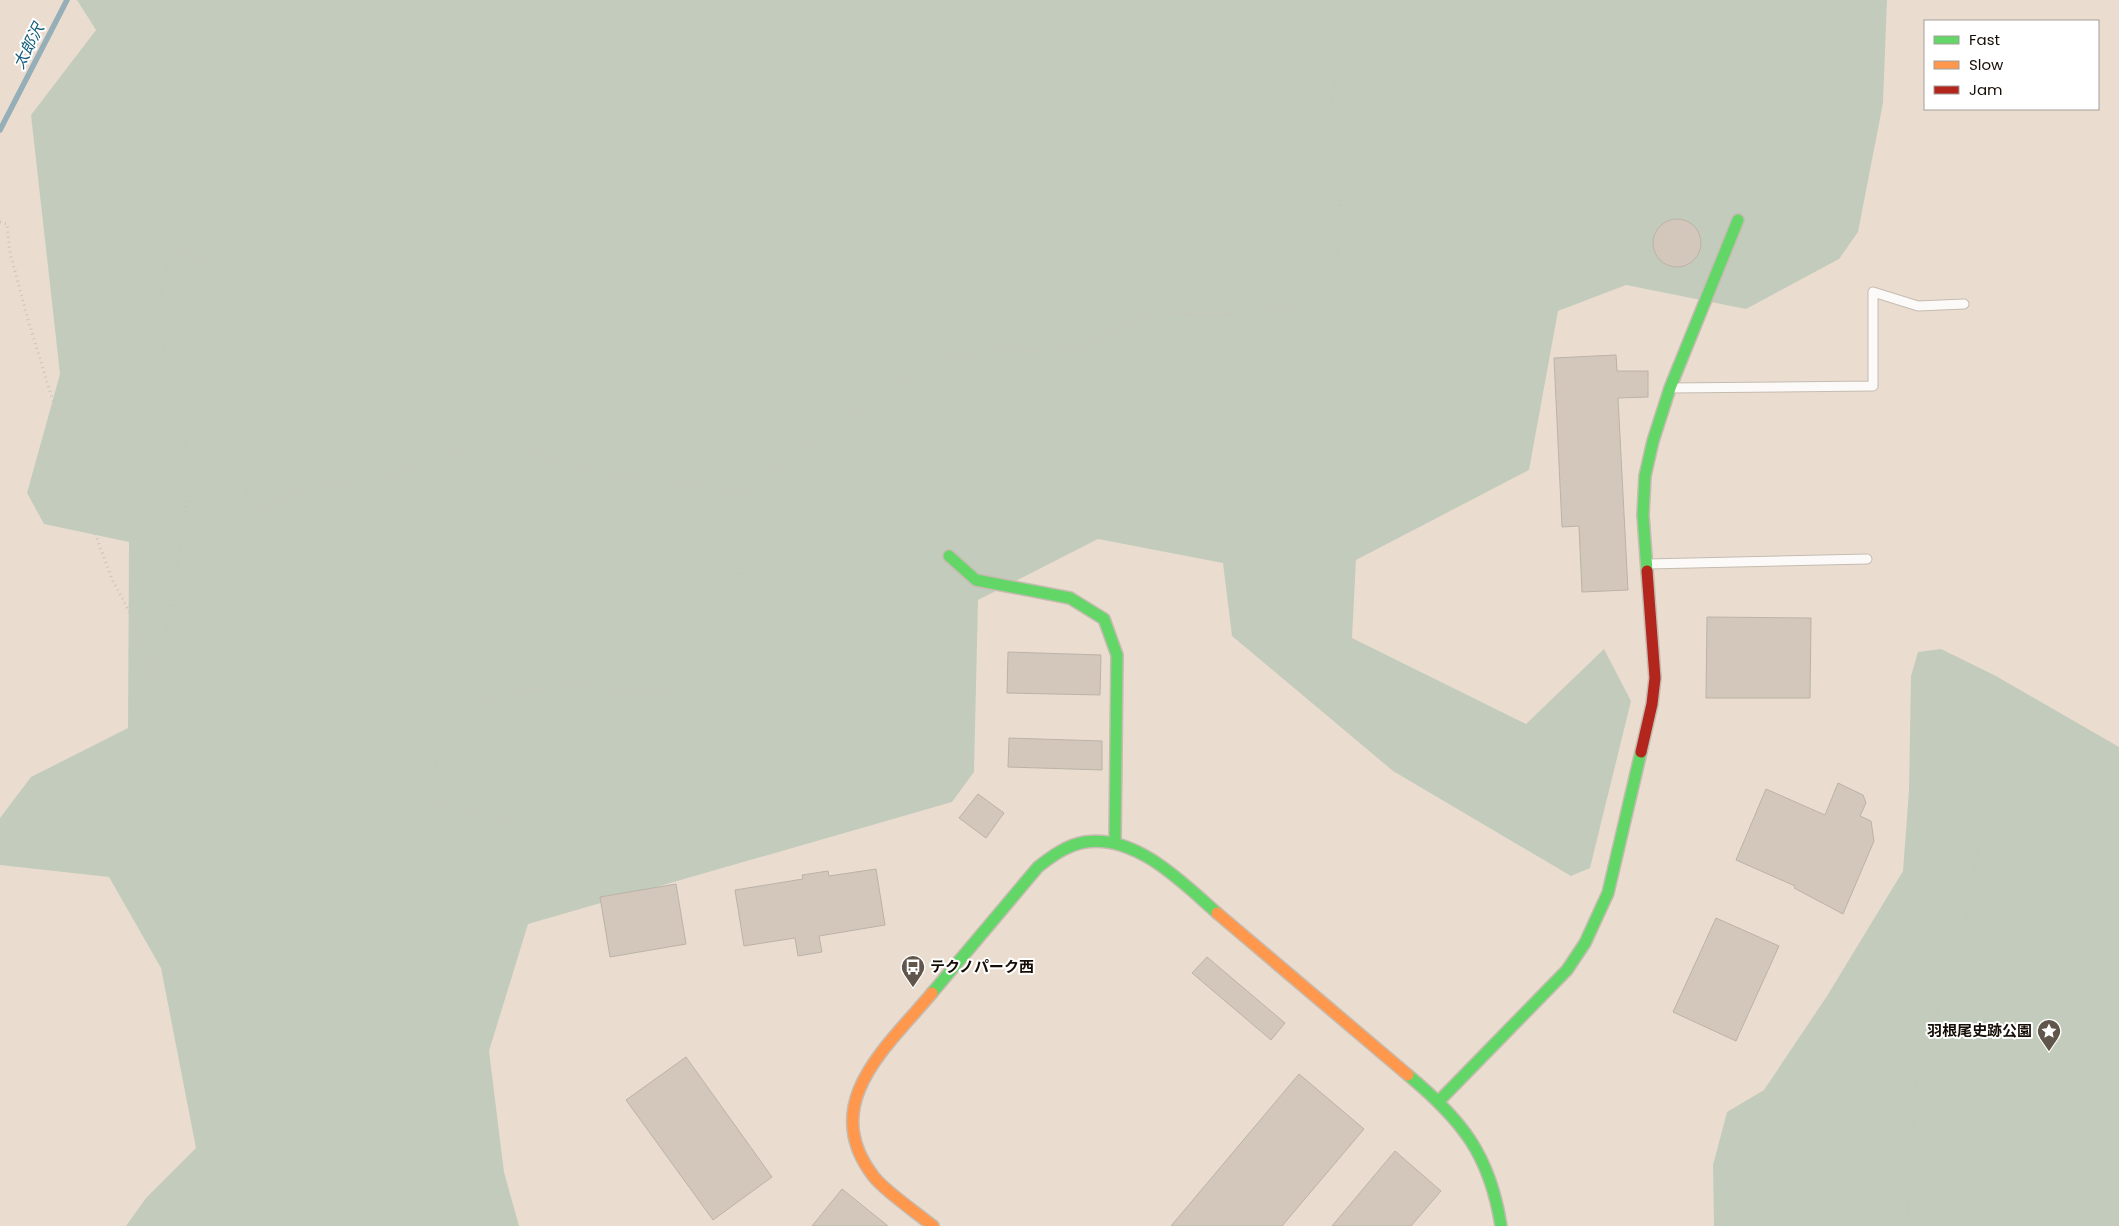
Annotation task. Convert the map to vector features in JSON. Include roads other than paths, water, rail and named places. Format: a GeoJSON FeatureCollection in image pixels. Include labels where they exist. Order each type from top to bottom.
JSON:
{"type":"FeatureCollection","features":[{"type":"Feature","properties":{"kind":"street"},"geometry":{"type":"LineString","coordinates":[[1439,1101],[1567,970],[1584,949],[1608,893],[1652,704],[1655,678],[1643,515],[1645,476],[1652,441],[1670,388],[1738,220]]}},
{"type":"Feature","properties":{"kind":"street"},"geometry":{"type":"LineString","coordinates":[[949,556],[976,580],[1070,598],[1104,619],[1116,655],[1115,843]]}},
{"type":"Feature","properties":{"kind":"street"},"geometry":{"type":"LineString","coordinates":[[933,1226],[875,1178],[859,1154],[852,1126],[855,1097],[867,1071],[1038,867],[1056,852],[1073,844],[1094,841],[1115,843],[1139,852],[1162,866],[1439,1101],[1462,1128],[1479,1157],[1492,1188],[1501,1226]]}},
{"type":"Feature","properties":{"kind":"lane"},"geometry":{"type":"LineString","coordinates":[[1670,388],[1873,386],[1873,292],[1918,306],[1964,304]]}},
{"type":"Feature","properties":{"kind":"lane"},"geometry":{"type":"LineString","coordinates":[[1646,564],[1867,559]]}},
{"type":"Feature","properties":{"kind":"waterway","name":"太郎沢"},"geometry":{"type":"LineString","coordinates":[[0,130],[67,0]]}},
{"type":"Feature","properties":{"kind":"place","name":"テクノパーク西"},"geometry":{"type":"Point","coordinates":[913,988]}},
{"type":"Feature","properties":{"kind":"place","name":"羽根尾史跡公園"},"geometry":{"type":"Point","coordinates":[2049,1052]}}]}
